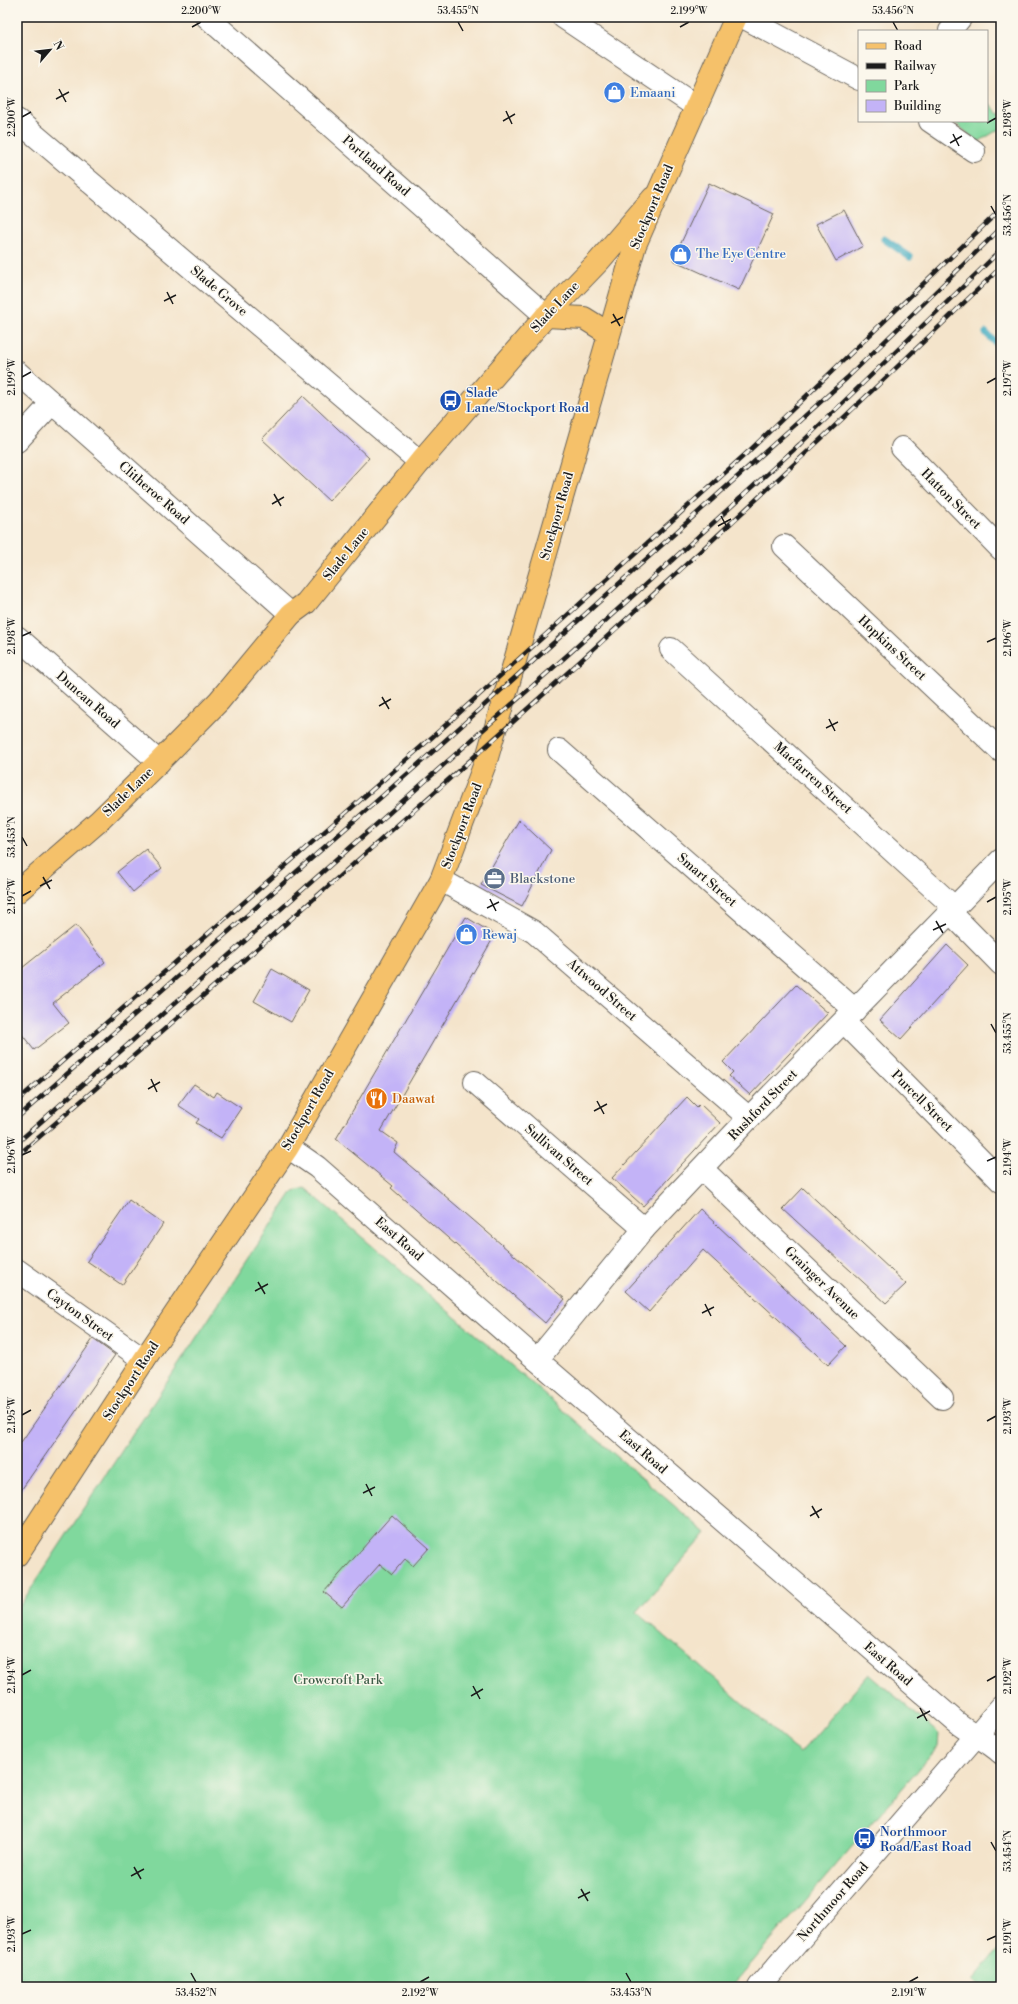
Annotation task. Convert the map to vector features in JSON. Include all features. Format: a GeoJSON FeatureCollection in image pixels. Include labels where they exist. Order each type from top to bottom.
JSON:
{"type":"FeatureCollection","features":[{"type":"Feature","properties":{"kind":"main road","name":"Stockport Road"},"geometry":{"type":"LineString","coordinates":[[17,1555],[144,1360],[288,1147],[441,880],[486,761],[608,333],[620,300],[635,245],[655,196],[697,107],[736,17]]}},
{"type":"Feature","properties":{"kind":"main road","name":"Slade Lane"},"geometry":{"type":"LineString","coordinates":[[19,888],[99,821],[219,701],[291,614],[306,603],[420,462],[546,316],[599,261],[655,196]]}},
{"type":"Feature","properties":{"kind":"main road"},"geometry":{"type":"LineString","coordinates":[[546,316],[584,318],[608,333]]}},
{"type":"Feature","properties":{"kind":"street","name":"Portland Road"},"geometry":{"type":"LineString","coordinates":[[207,17],[546,316]]}},
{"type":"Feature","properties":{"kind":"street"},"geometry":{"type":"LineString","coordinates":[[563,17],[697,107]]}},
{"type":"Feature","properties":{"kind":"street"},"geometry":{"type":"LineString","coordinates":[[743,17],[858,78]]}},
{"type":"Feature","properties":{"kind":"street"},"geometry":{"type":"LineString","coordinates":[[951,30],[961,17]]}},
{"type":"Feature","properties":{"kind":"street","name":"Slade Grove"},"geometry":{"type":"LineString","coordinates":[[17,120],[420,462]]}},
{"type":"Feature","properties":{"kind":"street"},"geometry":{"type":"LineString","coordinates":[[931,122],[974,151]]}},
{"type":"Feature","properties":{"kind":"street","name":"Clitheroe Road"},"geometry":{"type":"LineString","coordinates":[[17,372],[291,614]]}},
{"type":"Feature","properties":{"kind":"street"},"geometry":{"type":"LineString","coordinates":[[17,441],[52,403]]}},
{"type":"Feature","properties":{"kind":"street","name":"Hatton Street"},"geometry":{"type":"LineString","coordinates":[[902,448],[1001,549]]}},
{"type":"Feature","properties":{"kind":"street","name":"Hopkins Street"},"geometry":{"type":"LineString","coordinates":[[784,546],[1001,751]]}},
{"type":"Feature","properties":{"kind":"street","name":"Duncan Road"},"geometry":{"type":"LineString","coordinates":[[17,637],[159,762]]}},
{"type":"Feature","properties":{"kind":"street","name":"Macfarren Street"},"geometry":{"type":"LineString","coordinates":[[672,649],[953,910],[1001,964]]}},
{"type":"Feature","properties":{"kind":"street","name":"Smart Street"},"geometry":{"type":"LineString","coordinates":[[559,750],[849,1016]]}},
{"type":"Feature","properties":{"kind":"street","name":"Rushford Street"},"geometry":{"type":"LineString","coordinates":[[536,1360],[644,1229],[749,1118],[1001,860]]}},
{"type":"Feature","properties":{"kind":"street","name":"Attwood Street"},"geometry":{"type":"LineString","coordinates":[[441,880],[534,932],[749,1118]]}},
{"type":"Feature","properties":{"kind":"street","name":"Purcell Street"},"geometry":{"type":"LineString","coordinates":[[849,1016],[1001,1181]]}},
{"type":"Feature","properties":{"kind":"street","name":"Sullivan Street"},"geometry":{"type":"LineString","coordinates":[[475,1082],[644,1229]]}},
{"type":"Feature","properties":{"kind":"street","name":"East Road"},"geometry":{"type":"LineString","coordinates":[[288,1147],[317,1166],[536,1360],[954,1721],[976,1736],[988,1741],[1001,1753]]}},
{"type":"Feature","properties":{"kind":"street","name":"Grainger Avenue"},"geometry":{"type":"LineString","coordinates":[[702,1169],[942,1398]]}},
{"type":"Feature","properties":{"kind":"street","name":"Cayton Street"},"geometry":{"type":"LineString","coordinates":[[17,1270],[144,1360]]}},
{"type":"Feature","properties":{"kind":"street","name":"Northmoor Road"},"geometry":{"type":"LineString","coordinates":[[760,1987],[1001,1707]]}},
{"type":"Feature","properties":{"kind":"green space"},"geometry":{"type":"Polygon","coordinates":[[[988,102],[999,114],[1001,113],[1001,128],[978,142],[954,122],[988,122],[988,102]]]}},
{"type":"Feature","properties":{"kind":"green space","name":"Crowcroft Park"},"geometry":{"type":"Polygon","coordinates":[[[305,1188],[706,1533],[637,1612],[800,1753],[869,1674],[939,1734],[938,1747],[731,1987],[17,1987],[17,1610],[293,1191],[305,1188]]]}},
{"type":"Feature","properties":{"kind":"green space"},"geometry":{"type":"Polygon","coordinates":[[[1001,1947],[1001,1987],[981,1987],[973,1980],[1001,1947]]]}},
{"type":"Feature","properties":{"kind":"building"},"geometry":{"type":"Polygon","coordinates":[[[709,183],[774,214],[739,290],[673,260],[709,183]]]}},
{"type":"Feature","properties":{"kind":"building"},"geometry":{"type":"Polygon","coordinates":[[[844,210],[863,246],[836,261],[816,224],[844,210]]]}},
{"type":"Feature","properties":{"kind":"building"},"geometry":{"type":"Polygon","coordinates":[[[303,396],[369,458],[329,501],[262,439],[303,396]]]}},
{"type":"Feature","properties":{"kind":"building"},"geometry":{"type":"Polygon","coordinates":[[[519,820],[551,850],[522,906],[481,885],[519,820]]]}},
{"type":"Feature","properties":{"kind":"building"},"geometry":{"type":"Polygon","coordinates":[[[146,849],[162,868],[133,892],[117,872],[146,849]]]}},
{"type":"Feature","properties":{"kind":"building"},"geometry":{"type":"Polygon","coordinates":[[[466,917],[495,935],[381,1131],[398,1143],[394,1152],[565,1299],[545,1323],[391,1188],[393,1186],[336,1139],[466,917]]]}},
{"type":"Feature","properties":{"kind":"building"},"geometry":{"type":"Polygon","coordinates":[[[76,925],[105,962],[53,1003],[69,1023],[34,1050],[17,1028],[17,972],[76,925]]]}},
{"type":"Feature","properties":{"kind":"building"},"geometry":{"type":"Polygon","coordinates":[[[947,945],[968,965],[901,1039],[880,1020],[947,945]]]}},
{"type":"Feature","properties":{"kind":"building"},"geometry":{"type":"Polygon","coordinates":[[[272,969],[309,990],[291,1022],[254,1001],[272,969]]]}},
{"type":"Feature","properties":{"kind":"building"},"geometry":{"type":"Polygon","coordinates":[[[796,985],[828,1013],[750,1095],[729,1076],[733,1072],[723,1062],[796,985]]]}},
{"type":"Feature","properties":{"kind":"building"},"geometry":{"type":"Polygon","coordinates":[[[194,1084],[214,1097],[217,1092],[241,1108],[221,1138],[196,1123],[199,1119],[178,1105],[194,1084]]]}},
{"type":"Feature","properties":{"kind":"building"},"geometry":{"type":"Polygon","coordinates":[[[687,1097],[697,1107],[700,1104],[720,1123],[643,1206],[612,1178],[687,1097]]]}},
{"type":"Feature","properties":{"kind":"building"},"geometry":{"type":"Polygon","coordinates":[[[803,1188],[906,1284],[886,1303],[783,1209],[803,1188]]]}},
{"type":"Feature","properties":{"kind":"building"},"geometry":{"type":"Polygon","coordinates":[[[129,1200],[163,1224],[122,1285],[87,1261],[129,1200]]]}},
{"type":"Feature","properties":{"kind":"building"},"geometry":{"type":"Polygon","coordinates":[[[700,1209],[846,1346],[828,1365],[703,1250],[649,1312],[626,1291],[700,1209]]]}},
{"type":"Feature","properties":{"kind":"building"},"geometry":{"type":"Polygon","coordinates":[[[93,1339],[115,1355],[17,1496],[17,1448],[93,1339]]]}},
{"type":"Feature","properties":{"kind":"building"},"geometry":{"type":"Polygon","coordinates":[[[392,1515],[429,1548],[413,1566],[405,1559],[392,1574],[380,1564],[342,1607],[324,1592],[392,1515]]]}},
{"type":"Feature","properties":{"kind":"waterway"},"geometry":{"type":"LineString","coordinates":[[884,239],[910,257]]}},
{"type":"Feature","properties":{"kind":"waterway"},"geometry":{"type":"LineString","coordinates":[[986,333],[1001,348]]}},
{"type":"Feature","properties":{"kind":"railway"},"geometry":{"type":"LineString","coordinates":[[17,1101],[438,732],[749,451],[1001,209]]}},
{"type":"Feature","properties":{"kind":"railway"},"geometry":{"type":"LineString","coordinates":[[17,1118],[438,747],[847,378],[1001,228]]}},
{"type":"Feature","properties":{"kind":"railway"},"geometry":{"type":"LineString","coordinates":[[17,1143],[572,651],[800,444],[1001,250]]}},
{"type":"Feature","properties":{"kind":"railway"},"geometry":{"type":"LineString","coordinates":[[17,1156],[392,830],[639,608],[881,382],[1001,267]]}},
{"type":"Feature","properties":{"kind":"place","name":"Emaani"},"geometry":{"type":"Point","coordinates":[614,93]}},
{"type":"Feature","properties":{"kind":"place","name":"The Eye Centre"},"geometry":{"type":"Point","coordinates":[681,254]}},
{"type":"Feature","properties":{"kind":"place","name":"Slade Lane/Stockport Road"},"geometry":{"type":"Point","coordinates":[450,400]}},
{"type":"Feature","properties":{"kind":"place","name":"Blackstone"},"geometry":{"type":"Point","coordinates":[494,879]}},
{"type":"Feature","properties":{"kind":"place","name":"Rewaj"},"geometry":{"type":"Point","coordinates":[467,935]}},
{"type":"Feature","properties":{"kind":"place","name":"Daawat"},"geometry":{"type":"Point","coordinates":[377,1099]}},
{"type":"Feature","properties":{"kind":"place","name":"Northmoor Road/East Road"},"geometry":{"type":"Point","coordinates":[864,1839]}}]}
